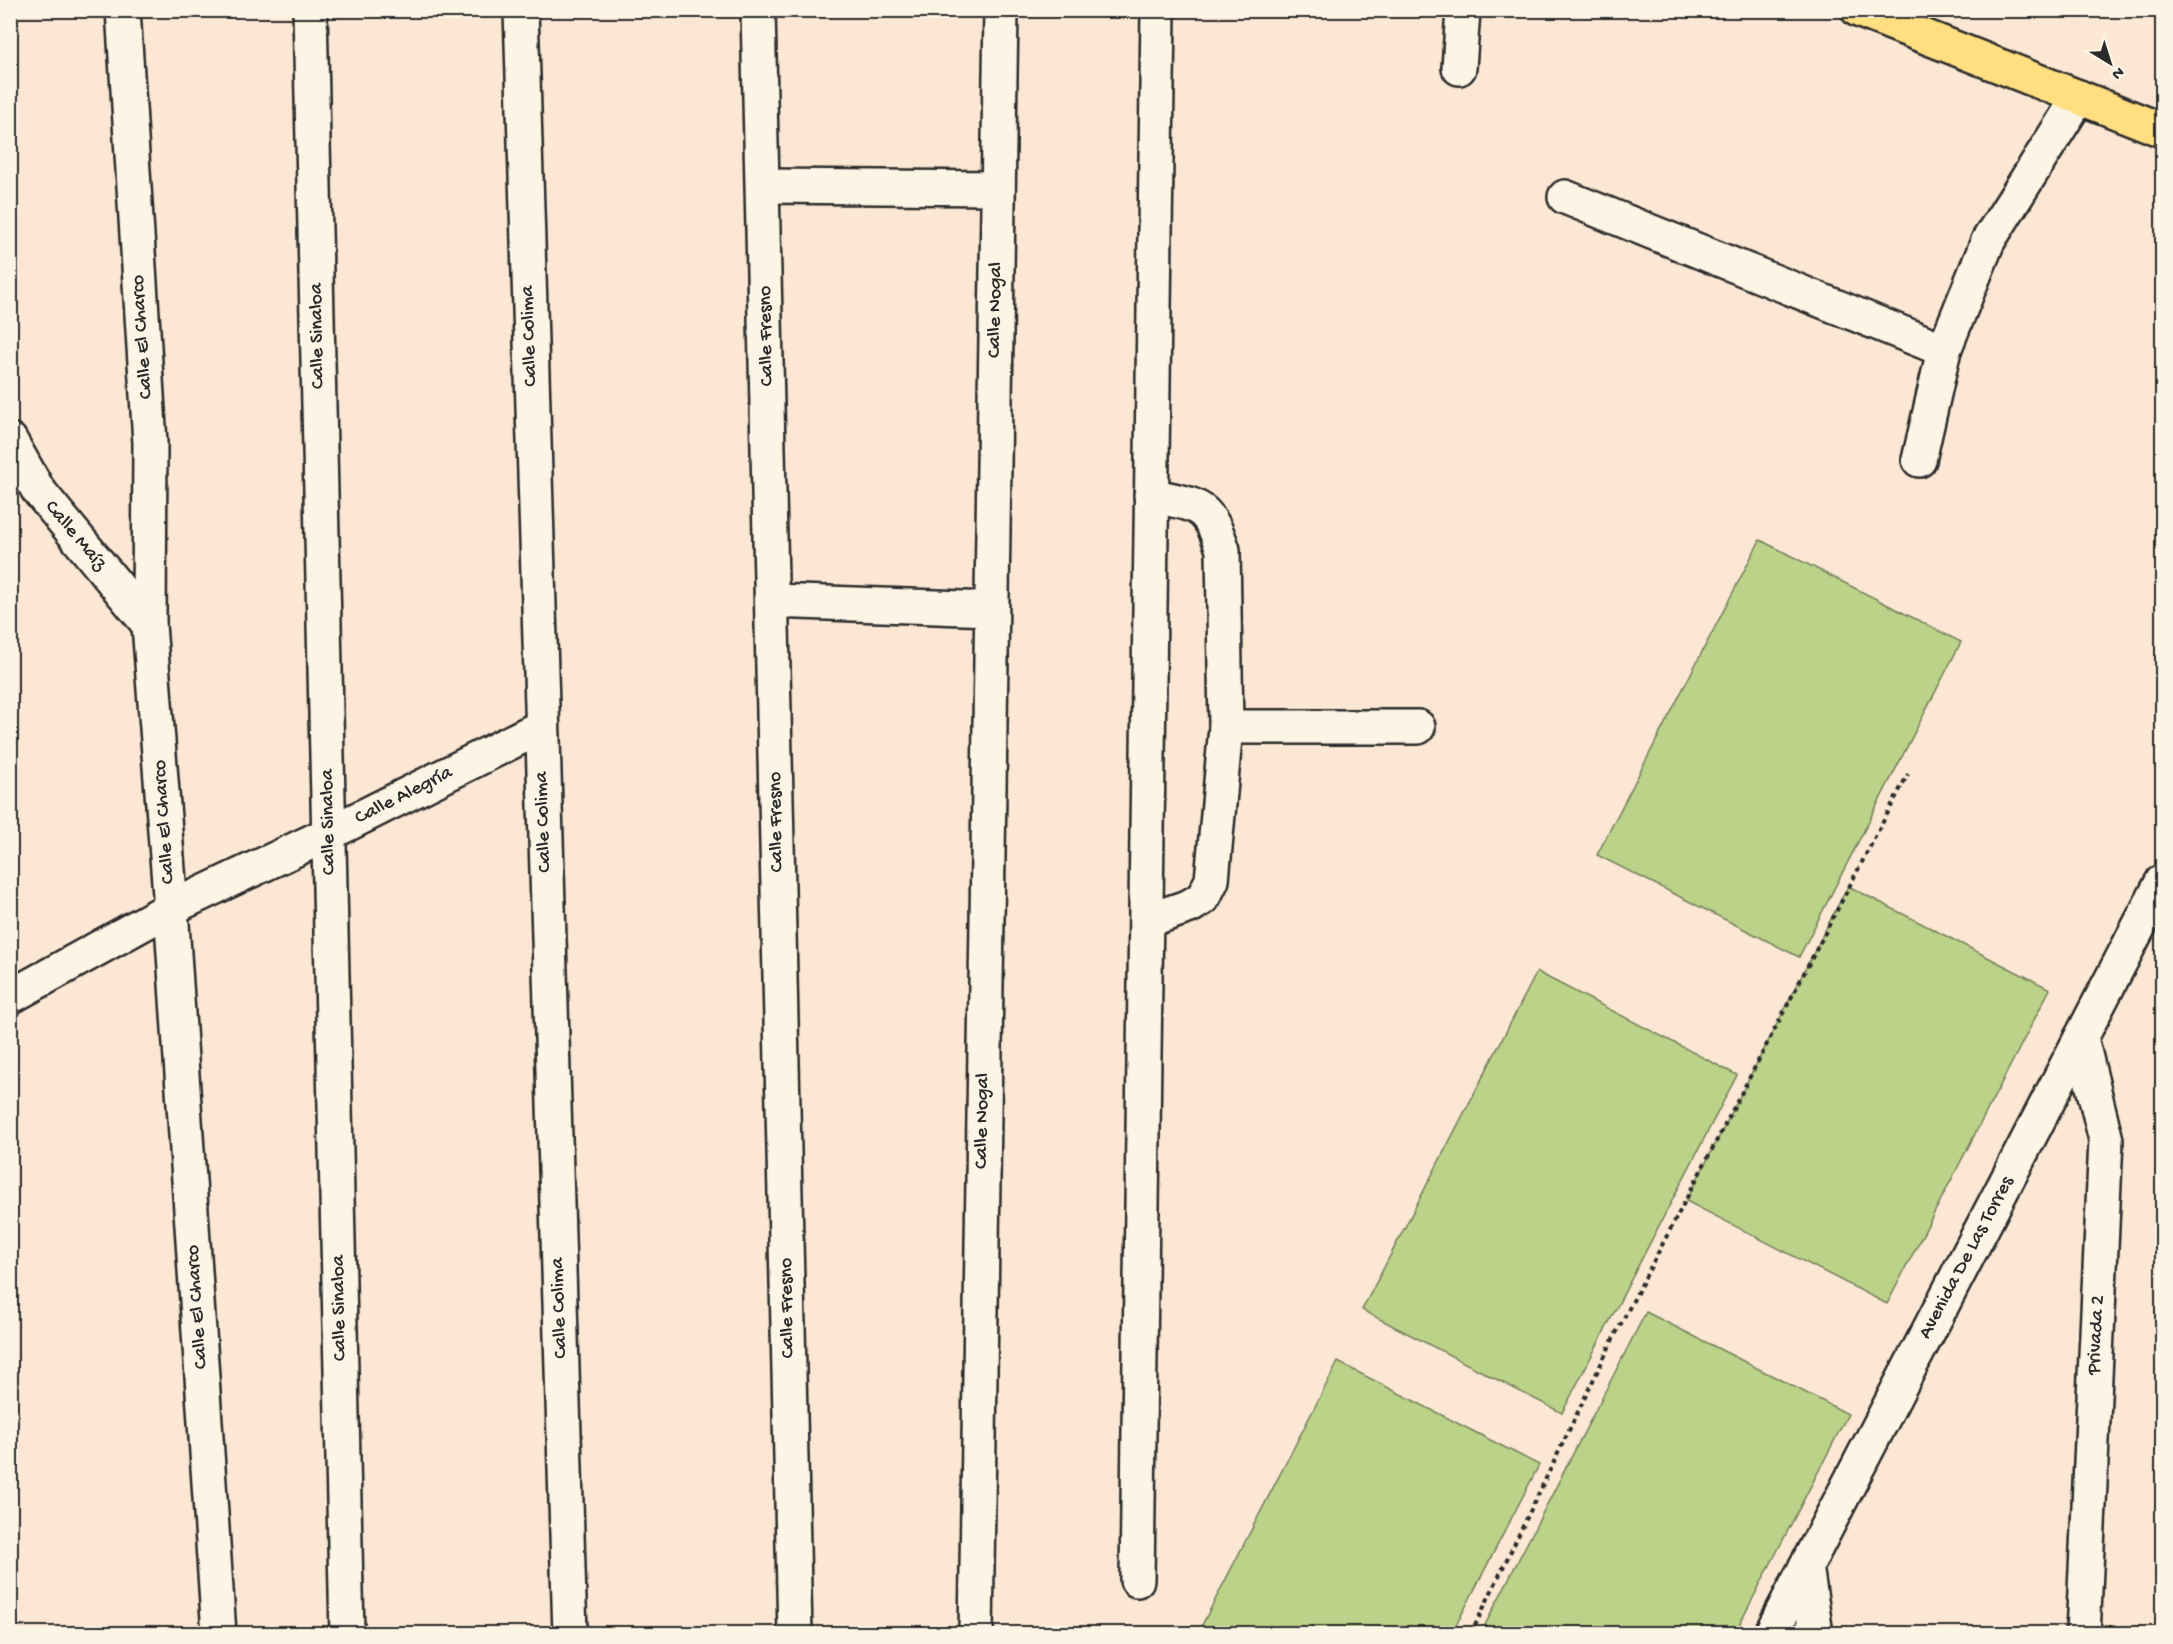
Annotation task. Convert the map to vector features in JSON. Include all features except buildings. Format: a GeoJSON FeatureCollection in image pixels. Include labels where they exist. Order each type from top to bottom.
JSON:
{"type":"FeatureCollection","features":[{"type":"Feature","properties":{"kind":"main road"},"geometry":{"type":"LineString","coordinates":[[1858,10],[1894,17],[2079,97],[2163,130]]}},
{"type":"Feature","properties":{"kind":"street","name":"Calle El Charco"},"geometry":{"type":"LineString","coordinates":[[123,10],[150,443],[149,625],[171,908],[219,1634]]}},
{"type":"Feature","properties":{"kind":"street","name":"Calle Sinaloa"},"geometry":{"type":"LineString","coordinates":[[310,10],[347,1634]]}},
{"type":"Feature","properties":{"kind":"street","name":"Calle Colima"},"geometry":{"type":"LineString","coordinates":[[521,10],[570,1634]]}},
{"type":"Feature","properties":{"kind":"street","name":"Calle Fresno"},"geometry":{"type":"LineString","coordinates":[[758,10],[795,1634]]}},
{"type":"Feature","properties":{"kind":"street","name":"Calle Nogal"},"geometry":{"type":"LineString","coordinates":[[976,1634],[1001,10]]}},
{"type":"Feature","properties":{"kind":"street"},"geometry":{"type":"LineString","coordinates":[[1137,1580],[1158,10]]}},
{"type":"Feature","properties":{"kind":"street"},"geometry":{"type":"LineString","coordinates":[[1459,68],[1463,10]]}},
{"type":"Feature","properties":{"kind":"street"},"geometry":{"type":"LineString","coordinates":[[1919,460],[1944,350],[1988,241],[2079,97]]}},
{"type":"Feature","properties":{"kind":"street"},"geometry":{"type":"LineString","coordinates":[[763,186],[998,188]]}},
{"type":"Feature","properties":{"kind":"street"},"geometry":{"type":"LineString","coordinates":[[1565,197],[1944,350]]}},
{"type":"Feature","properties":{"kind":"street","name":"Calle Maíz"},"geometry":{"type":"LineString","coordinates":[[10,440],[38,490],[149,625]]}},
{"type":"Feature","properties":{"kind":"street"},"geometry":{"type":"LineString","coordinates":[[1146,921],[1190,906],[1203,898],[1212,880],[1226,727],[1222,550],[1215,525],[1199,506],[1151,495]]}},
{"type":"Feature","properties":{"kind":"street"},"geometry":{"type":"LineString","coordinates":[[772,602],[991,609]]}},
{"type":"Feature","properties":{"kind":"street","name":"Calle Alegría"},"geometry":{"type":"LineString","coordinates":[[10,997],[171,908],[330,833],[541,727]]}},
{"type":"Feature","properties":{"kind":"street"},"geometry":{"type":"LineString","coordinates":[[1226,727],[1418,727]]}},
{"type":"Feature","properties":{"kind":"street","name":"Avenida De Las Torres"},"geometry":{"type":"LineString","coordinates":[[1771,1634],[2163,882]]}},
{"type":"Feature","properties":{"kind":"street","name":"Privada 2"},"geometry":{"type":"LineString","coordinates":[[2081,1038],[2106,1140],[2083,1634]]}},
{"type":"Feature","properties":{"kind":"street"},"geometry":{"type":"LineString","coordinates":[[1806,1566],[1816,1634]]}},
{"type":"Feature","properties":{"kind":"path"},"geometry":{"type":"LineString","coordinates":[[1471,1634],[1613,1339],[1908,774]]}},
{"type":"Feature","properties":{"kind":"green space"},"geometry":{"type":"Polygon","coordinates":[[[1760,540],[1961,642],[1799,957],[1597,855],[1760,540]]]}},
{"type":"Feature","properties":{"kind":"green space"},"geometry":{"type":"Polygon","coordinates":[[[1848,886],[2050,989],[1887,1304],[1686,1201],[1848,886]]]}},
{"type":"Feature","properties":{"kind":"green space"},"geometry":{"type":"Polygon","coordinates":[[[1537,972],[1737,1075],[1562,1413],[1362,1310],[1537,972]]]}},
{"type":"Feature","properties":{"kind":"green space"},"geometry":{"type":"Polygon","coordinates":[[[1646,1312],[1848,1414],[1735,1633],[1498,1633],[1484,1627],[1646,1312]]]}},
{"type":"Feature","properties":{"kind":"green space"},"geometry":{"type":"Polygon","coordinates":[[[1338,1362],[1539,1465],[1452,1633],[1198,1633],[1338,1362]]]}}]}
